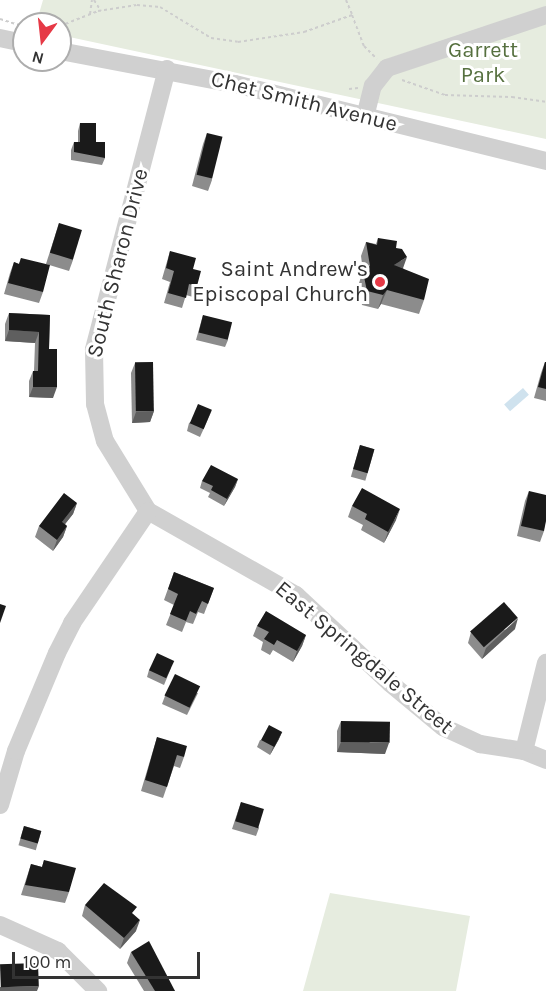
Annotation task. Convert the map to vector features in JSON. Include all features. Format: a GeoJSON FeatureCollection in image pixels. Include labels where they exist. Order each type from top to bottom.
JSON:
{"type":"FeatureCollection","features":[{"type":"Feature","properties":{"kind":"street"},"geometry":{"type":"LineString","coordinates":[[365,117],[373,86],[387,68],[546,15]]}},
{"type":"Feature","properties":{"kind":"street","name":"Chet Smith Avenue"},"geometry":{"type":"LineString","coordinates":[[72,53],[167,69],[546,161]]}},
{"type":"Feature","properties":{"kind":"street","name":"South Sharon Drive"},"geometry":{"type":"LineString","coordinates":[[148,511],[105,441],[95,404],[93,366],[104,306],[167,69]]}},
{"type":"Feature","properties":{"kind":"street"},"geometry":{"type":"LineString","coordinates":[[0,805],[16,751],[72,623],[148,511]]}},
{"type":"Feature","properties":{"kind":"street","name":"East Springdale Street"},"geometry":{"type":"LineString","coordinates":[[148,511],[296,595],[390,683],[443,727],[480,744],[524,752],[546,760]]}},
{"type":"Feature","properties":{"kind":"street"},"geometry":{"type":"LineString","coordinates":[[524,752],[546,663]]}},
{"type":"Feature","properties":{"kind":"street"},"geometry":{"type":"LineString","coordinates":[[0,925],[58,951],[98,991]]}},
{"type":"Feature","properties":{"kind":"path"},"geometry":{"type":"LineString","coordinates":[[93,0],[101,11]]}},
{"type":"Feature","properties":{"kind":"path"},"geometry":{"type":"LineString","coordinates":[[90,14],[93,0]]}},
{"type":"Feature","properties":{"kind":"path"},"geometry":{"type":"LineString","coordinates":[[346,0],[364,46],[404,81],[445,95],[512,97],[546,102]]}},
{"type":"Feature","properties":{"kind":"path"},"geometry":{"type":"LineString","coordinates":[[72,21],[101,11],[137,5],[160,7],[212,38],[238,42],[304,32],[352,15]]}},
{"type":"Feature","properties":{"kind":"green space","name":"Garrett Park"},"geometry":{"type":"Polygon","coordinates":[[[43,0],[546,0],[546,139],[72,38],[72,12],[40,12],[43,0]]]}},
{"type":"Feature","properties":{"kind":"green space"},"geometry":{"type":"Polygon","coordinates":[[[330,893],[470,916],[456,991],[303,991],[330,893]]]}},
{"type":"Feature","properties":{"kind":"water"},"geometry":{"type":"Polygon","coordinates":[[[523,388],[529,395],[510,411],[504,404],[523,388]]]}},
{"type":"Feature","properties":{"kind":"building"},"geometry":{"type":"Polygon","coordinates":[[[80,123],[96,123],[96,142],[105,142],[105,158],[74,152],[74,142],[80,142],[80,123]]]}},
{"type":"Feature","properties":{"kind":"building"},"geometry":{"type":"Polygon","coordinates":[[[207,133],[223,137],[212,179],[197,175],[207,133]]]}},
{"type":"Feature","properties":{"kind":"building"},"geometry":{"type":"Polygon","coordinates":[[[59,223],[82,230],[73,260],[50,253],[59,223]]]}},
{"type":"Feature","properties":{"kind":"building"},"geometry":{"type":"Polygon","coordinates":[[[378,238],[397,241],[396,248],[402,249],[407,257],[394,265],[429,279],[424,300],[387,290],[383,295],[367,291],[363,272],[370,266],[366,242],[377,245],[378,238]]]}},
{"type":"Feature","properties":{"kind":"building"},"geometry":{"type":"Polygon","coordinates":[[[170,251],[196,258],[193,269],[201,271],[197,286],[189,284],[186,298],[168,293],[174,271],[166,268],[170,251]]]}},
{"type":"Feature","properties":{"kind":"building"},"geometry":{"type":"Polygon","coordinates":[[[21,258],[50,265],[43,292],[8,283],[14,262],[19,264],[21,258]]]}},
{"type":"Feature","properties":{"kind":"building"},"geometry":{"type":"Polygon","coordinates":[[[9,313],[50,315],[49,349],[57,349],[57,387],[33,387],[33,371],[38,371],[39,332],[9,330],[9,313]]]}},
{"type":"Feature","properties":{"kind":"building"},"geometry":{"type":"Polygon","coordinates":[[[203,315],[232,322],[228,340],[199,332],[203,315]]]}},
{"type":"Feature","properties":{"kind":"building"},"geometry":{"type":"Polygon","coordinates":[[[135,362],[153,362],[154,411],[136,411],[135,362]]]}},
{"type":"Feature","properties":{"kind":"building"},"geometry":{"type":"Polygon","coordinates":[[[546,362],[546,389],[538,387],[546,362]]]}},
{"type":"Feature","properties":{"kind":"building"},"geometry":{"type":"Polygon","coordinates":[[[198,404],[212,410],[204,429],[190,423],[198,404]]]}},
{"type":"Feature","properties":{"kind":"building"},"geometry":{"type":"Polygon","coordinates":[[[360,445],[374,449],[368,473],[353,469],[360,445]]]}},
{"type":"Feature","properties":{"kind":"building"},"geometry":{"type":"Polygon","coordinates":[[[211,465],[238,479],[227,499],[211,490],[213,486],[202,481],[211,465]]]}},
{"type":"Feature","properties":{"kind":"building"},"geometry":{"type":"Polygon","coordinates":[[[362,488],[400,509],[388,532],[365,519],[367,514],[352,506],[362,488]]]}},
{"type":"Feature","properties":{"kind":"building"},"geometry":{"type":"Polygon","coordinates":[[[529,491],[546,495],[544,531],[521,526],[529,491]]]}},
{"type":"Feature","properties":{"kind":"building"},"geometry":{"type":"Polygon","coordinates":[[[64,493],[77,503],[62,522],[67,526],[57,540],[39,526],[64,493]]]}},
{"type":"Feature","properties":{"kind":"building"},"geometry":{"type":"Polygon","coordinates":[[[174,572],[214,588],[208,604],[202,601],[196,614],[190,611],[186,621],[170,614],[178,594],[168,589],[174,572]]]}},
{"type":"Feature","properties":{"kind":"building"},"geometry":{"type":"Polygon","coordinates":[[[504,602],[518,618],[484,647],[470,632],[504,602]]]}},
{"type":"Feature","properties":{"kind":"building"},"geometry":{"type":"Polygon","coordinates":[[[0,604],[6,606],[0,623],[0,604]]]}},
{"type":"Feature","properties":{"kind":"building"},"geometry":{"type":"Polygon","coordinates":[[[266,611],[306,635],[297,651],[277,640],[274,645],[264,639],[269,632],[257,626],[266,611]]]}},
{"type":"Feature","properties":{"kind":"building"},"geometry":{"type":"Polygon","coordinates":[[[157,653],[174,661],[166,678],[149,670],[157,653]]]}},
{"type":"Feature","properties":{"kind":"building"},"geometry":{"type":"Polygon","coordinates":[[[175,674],[200,686],[190,708],[164,696],[175,674]]]}},
{"type":"Feature","properties":{"kind":"building"},"geometry":{"type":"Polygon","coordinates":[[[341,721],[390,722],[390,743],[341,742],[341,721]]]}},
{"type":"Feature","properties":{"kind":"building"},"geometry":{"type":"Polygon","coordinates":[[[269,725],[282,732],[274,747],[261,740],[269,725]]]}},
{"type":"Feature","properties":{"kind":"building"},"geometry":{"type":"Polygon","coordinates":[[[157,737],[187,746],[184,757],[177,755],[167,787],[145,780],[157,737]]]}},
{"type":"Feature","properties":{"kind":"building"},"geometry":{"type":"Polygon","coordinates":[[[241,802],[264,809],[258,828],[235,821],[241,802]]]}},
{"type":"Feature","properties":{"kind":"building"},"geometry":{"type":"Polygon","coordinates":[[[24,826],[41,831],[38,843],[20,838],[24,826]]]}},
{"type":"Feature","properties":{"kind":"building"},"geometry":{"type":"Polygon","coordinates":[[[44,860],[76,868],[69,892],[25,885],[31,864],[42,867],[44,860]]]}},
{"type":"Feature","properties":{"kind":"building"},"geometry":{"type":"Polygon","coordinates":[[[104,883],[137,907],[132,913],[140,920],[124,938],[85,905],[104,883]]]}},
{"type":"Feature","properties":{"kind":"building"},"geometry":{"type":"Polygon","coordinates":[[[149,941],[175,991],[155,991],[131,952],[149,941]]]}},
{"type":"Feature","properties":{"kind":"building"},"geometry":{"type":"Polygon","coordinates":[[[38,963],[39,986],[1,987],[0,964],[38,963]]]}},
{"type":"Feature","properties":{"kind":"place","name":"Saint Andrew's Episcopal Church"},"geometry":{"type":"Point","coordinates":[380,282]}}]}
